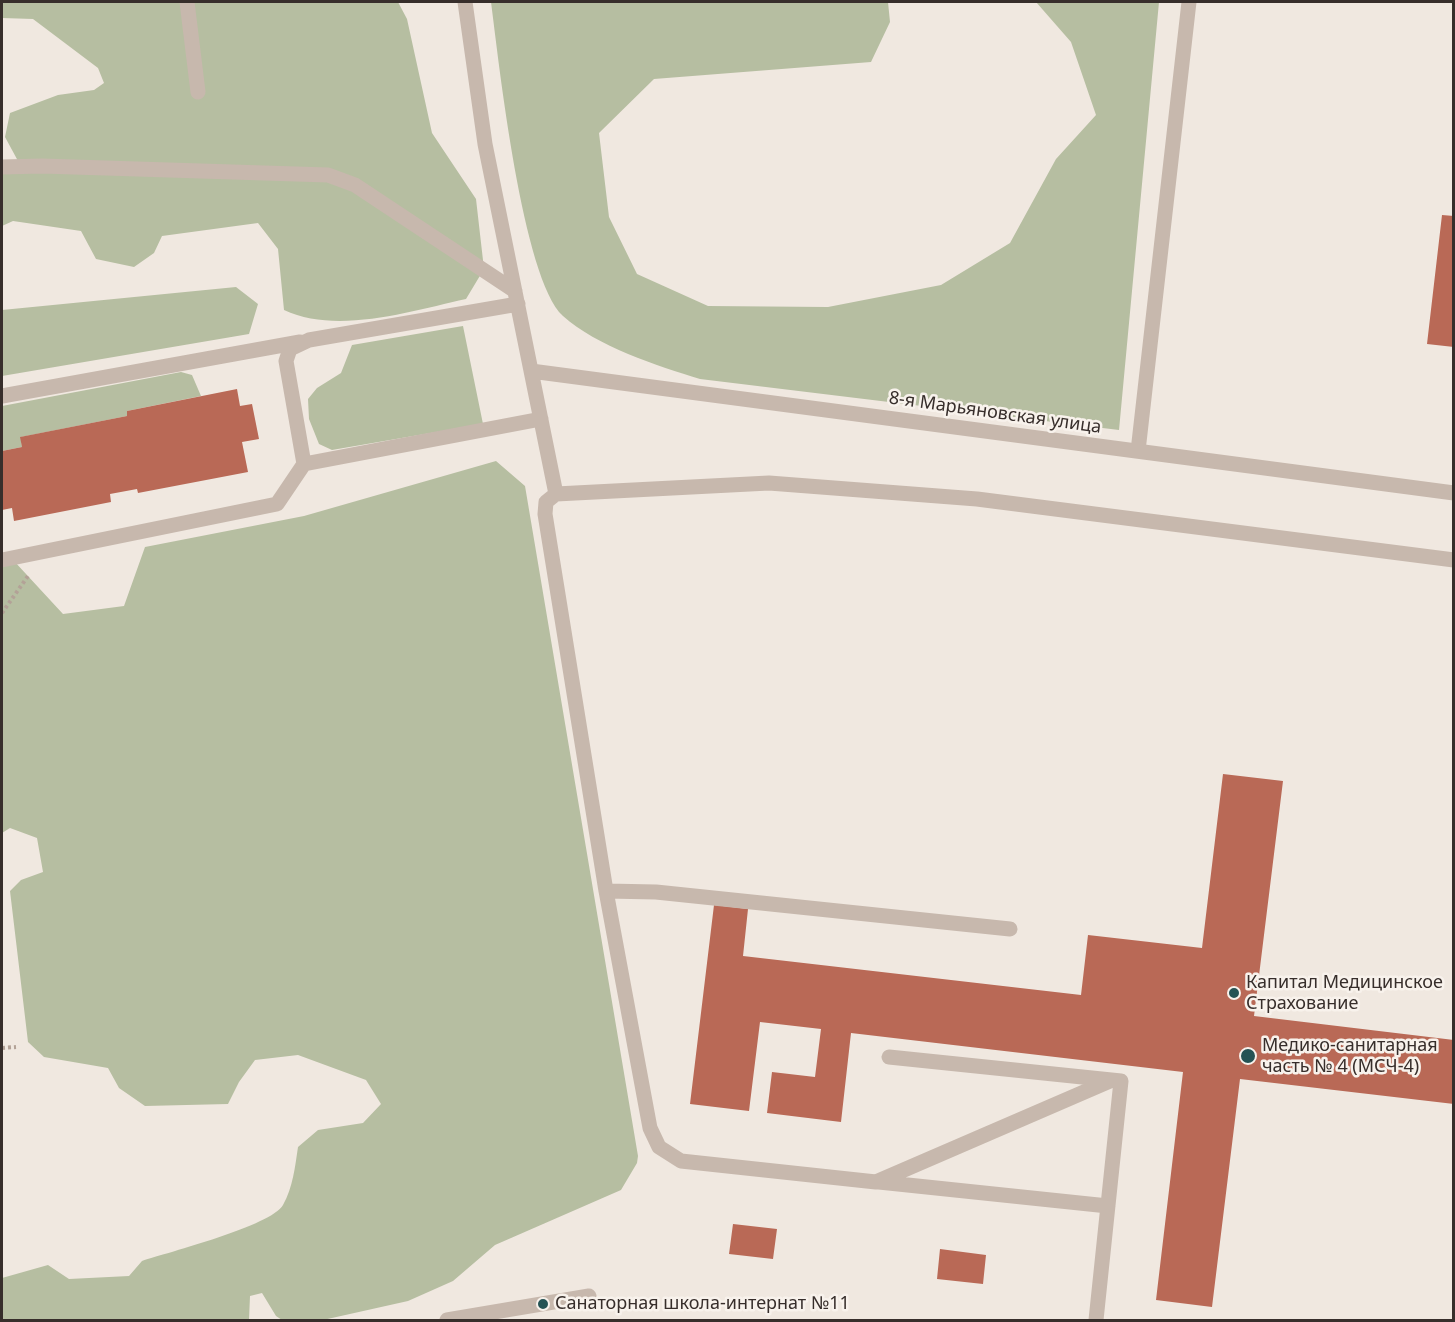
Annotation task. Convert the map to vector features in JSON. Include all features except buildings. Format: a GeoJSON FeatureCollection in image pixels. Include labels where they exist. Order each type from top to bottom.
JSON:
{"type":"FeatureCollection","features":[{"type":"Feature","properties":{"kind":"street"},"geometry":{"type":"LineString","coordinates":[[187,2],[198,92]]}},
{"type":"Feature","properties":{"kind":"street"},"geometry":{"type":"LineString","coordinates":[[465,2],[485,144],[556,494]]}},
{"type":"Feature","properties":{"kind":"street"},"geometry":{"type":"LineString","coordinates":[[1138,451],[1190,2]]}},
{"type":"Feature","properties":{"kind":"street"},"geometry":{"type":"LineString","coordinates":[[2,167],[42,166],[328,175],[355,185],[516,297]]}},
{"type":"Feature","properties":{"kind":"street"},"geometry":{"type":"LineString","coordinates":[[2,396],[309,340],[516,297]]}},
{"type":"Feature","properties":{"kind":"street"},"geometry":{"type":"LineString","coordinates":[[2,560],[277,504],[304,464],[286,362],[290,349],[309,340]]}},
{"type":"Feature","properties":{"kind":"street","name":"8-я Марьяновская улица"},"geometry":{"type":"LineString","coordinates":[[531,371],[1454,493]]}},
{"type":"Feature","properties":{"kind":"street"},"geometry":{"type":"LineString","coordinates":[[304,464],[541,419]]}},
{"type":"Feature","properties":{"kind":"street"},"geometry":{"type":"LineString","coordinates":[[1108,1206],[681,1161],[659,1147],[650,1128],[606,891],[545,514],[546,502],[556,494],[770,483],[977,499],[1454,560]]}},
{"type":"Feature","properties":{"kind":"street"},"geometry":{"type":"LineString","coordinates":[[606,891],[657,892],[1010,928]]}},
{"type":"Feature","properties":{"kind":"street"},"geometry":{"type":"LineString","coordinates":[[889,1057],[1121,1081],[1096,1320]]}},
{"type":"Feature","properties":{"kind":"street"},"geometry":{"type":"LineString","coordinates":[[876,1182],[1112,1080]]}},
{"type":"Feature","properties":{"kind":"street"},"geometry":{"type":"LineString","coordinates":[[447,1320],[589,1296]]}},
{"type":"Feature","properties":{"kind":"path"},"geometry":{"type":"LineString","coordinates":[[2,613],[45,551]]}},
{"type":"Feature","properties":{"kind":"path"},"geometry":{"type":"LineString","coordinates":[[2,1048],[16,1047]]}},
{"type":"Feature","properties":{"kind":"green space"},"geometry":{"type":"Polygon","coordinates":[[[2,2],[398,2],[407,19],[432,133],[476,199],[484,269],[466,299],[374,318],[327,321],[284,310],[278,249],[258,223],[162,236],[154,253],[134,267],[96,259],[81,231],[13,221],[2,226],[2,171],[18,161],[5,137],[10,113],[58,95],[94,90],[104,83],[98,68],[33,19],[2,18],[2,2]]]}},
{"type":"Feature","properties":{"kind":"green space"},"geometry":{"type":"Polygon","coordinates":[[[491,2],[888,2],[890,22],[871,62],[654,79],[599,133],[609,217],[637,274],[708,306],[828,307],[941,285],[1010,243],[1056,159],[1096,115],[1071,42],[1036,2],[1159,2],[1119,430],[700,379],[628,354],[592,337],[577,327],[563,316],[548,294],[524,216],[506,118],[491,2]]]}},
{"type":"Feature","properties":{"kind":"green space"},"geometry":{"type":"Polygon","coordinates":[[[236,287],[258,304],[249,334],[2,376],[2,310],[236,287]]]}},
{"type":"Feature","properties":{"kind":"green space"},"geometry":{"type":"Polygon","coordinates":[[[463,326],[483,424],[332,450],[319,444],[309,419],[308,399],[317,388],[341,373],[352,345],[463,326]]]}},
{"type":"Feature","properties":{"kind":"green space"},"geometry":{"type":"Polygon","coordinates":[[[181,372],[192,375],[201,396],[127,411],[127,416],[21,437],[22,447],[2,451],[2,406],[181,372]]]}},
{"type":"Feature","properties":{"kind":"green space"},"geometry":{"type":"Polygon","coordinates":[[[496,461],[525,486],[638,1156],[637,1163],[621,1190],[495,1245],[453,1281],[408,1301],[323,1320],[282,1320],[276,1316],[262,1293],[250,1296],[249,1320],[2,1320],[2,1278],[48,1265],[69,1279],[129,1276],[142,1261],[240,1230],[275,1213],[283,1205],[289,1191],[298,1147],[318,1130],[363,1123],[381,1104],[366,1080],[298,1055],[255,1060],[239,1082],[228,1104],[145,1106],[119,1088],[108,1068],[44,1057],[28,1042],[10,891],[21,880],[43,872],[37,838],[10,828],[2,833],[2,564],[14,561],[63,614],[124,606],[145,547],[304,516],[496,461]]]}},
{"type":"Feature","properties":{"kind":"place","name":"Капитал Медицинское Страхование"},"geometry":{"type":"Point","coordinates":[1234,993]}},
{"type":"Feature","properties":{"kind":"place","name":"Медико-санитарная часть № 4 (МСЧ-4)"},"geometry":{"type":"Point","coordinates":[1248,1056]}},
{"type":"Feature","properties":{"kind":"place","name":"Санаторная школа-интернат №11"},"geometry":{"type":"Point","coordinates":[543,1304]}}]}
